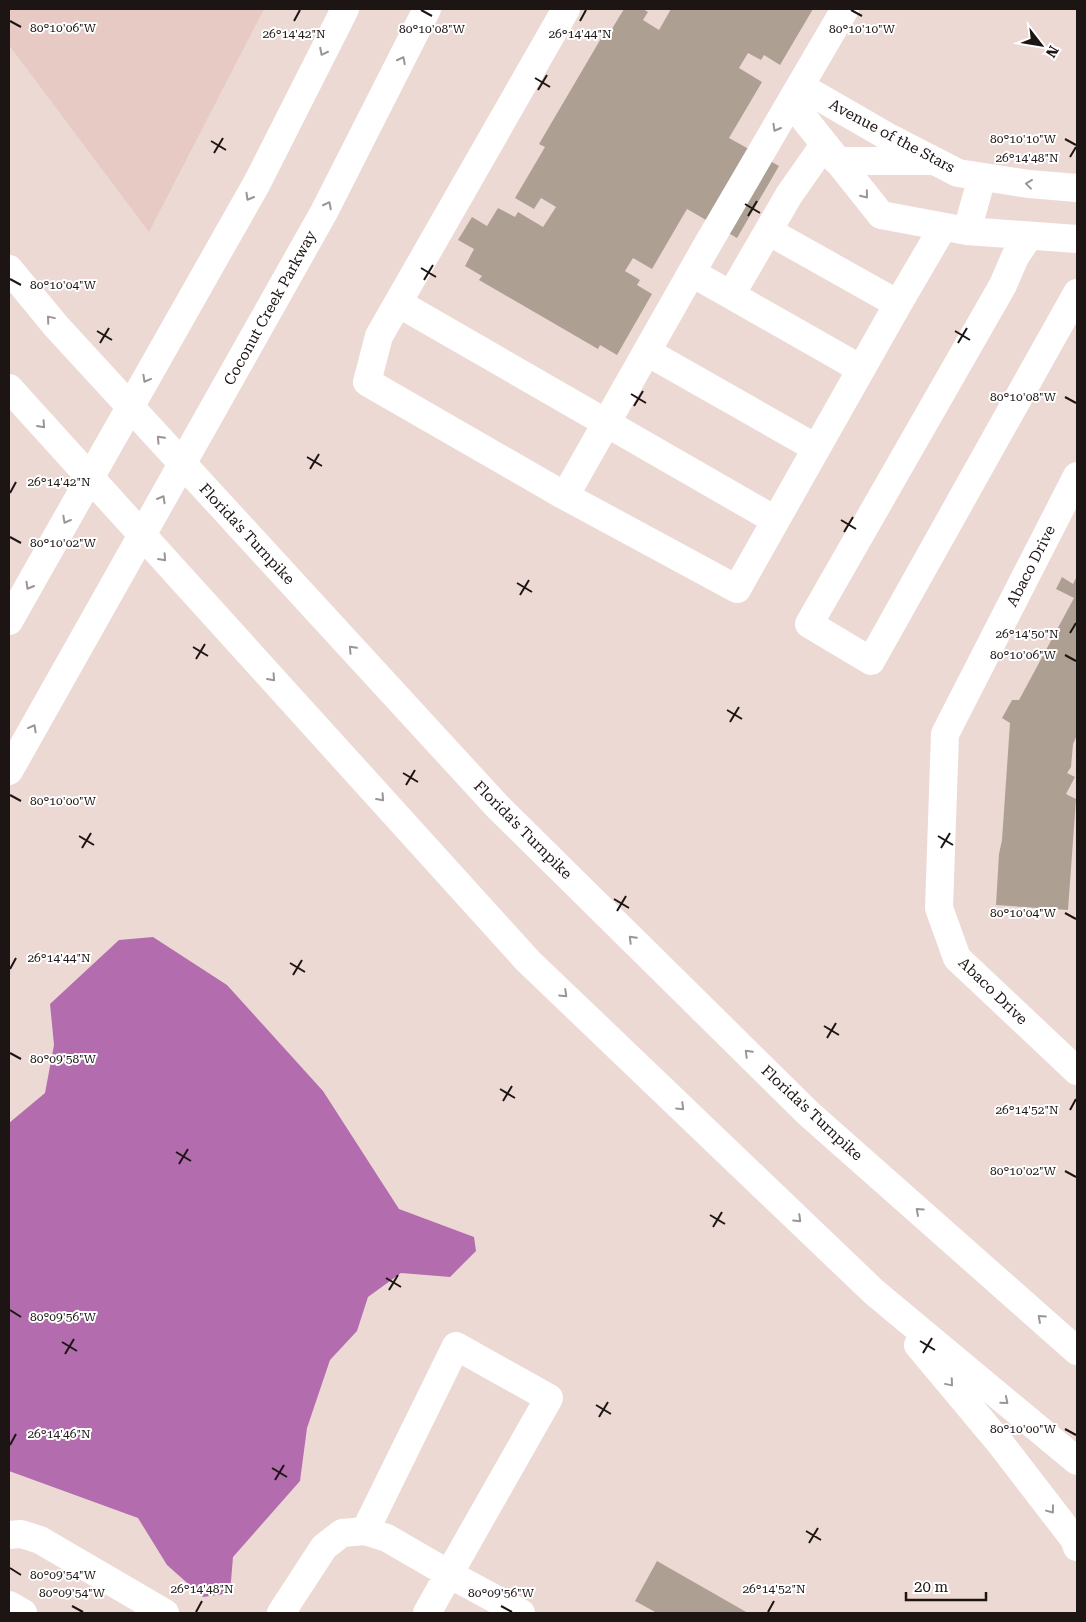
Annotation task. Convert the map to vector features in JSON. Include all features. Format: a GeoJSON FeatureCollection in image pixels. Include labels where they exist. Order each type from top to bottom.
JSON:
{"type":"FeatureCollection","features":[{"type":"Feature","properties":{"kind":"main road"},"geometry":{"type":"LineString","coordinates":[[9,622],[257,183],[345,9]]}},
{"type":"Feature","properties":{"kind":"main road","name":"Coconut Creek Parkway"},"geometry":{"type":"LineString","coordinates":[[9,771],[324,212],[426,9]]}},
{"type":"Feature","properties":{"kind":"main road"},"geometry":{"type":"LineString","coordinates":[[566,9],[379,336],[367,382],[565,496],[737,589],[898,304],[955,229],[982,177]]}},
{"type":"Feature","properties":{"kind":"main road"},"geometry":{"type":"LineString","coordinates":[[565,496],[844,9]]}},
{"type":"Feature","properties":{"kind":"main road","name":"Avenue of the Stars"},"geometry":{"type":"LineString","coordinates":[[796,94],[830,153],[881,215],[955,229],[1077,239]]}},
{"type":"Feature","properties":{"kind":"main road","name":"Avenue of the Stars"},"geometry":{"type":"LineString","coordinates":[[796,94],[890,138],[958,173],[1029,184],[1077,188]]}},
{"type":"Feature","properties":{"kind":"main road"},"geometry":{"type":"LineString","coordinates":[[731,296],[789,195],[830,153],[934,161]]}},
{"type":"Feature","properties":{"kind":"main road"},"geometry":{"type":"LineString","coordinates":[[768,232],[898,304]]}},
{"type":"Feature","properties":{"kind":"main road"},"geometry":{"type":"LineString","coordinates":[[1029,236],[1015,257],[1003,285],[809,624],[871,661],[1077,293]]}},
{"type":"Feature","properties":{"kind":"main road","name":"Florida's Turnpike"},"geometry":{"type":"LineString","coordinates":[[9,269],[56,326],[497,806],[808,1112],[1077,1351]]}},
{"type":"Feature","properties":{"kind":"main road"},"geometry":{"type":"LineString","coordinates":[[692,274],[862,369]]}},
{"type":"Feature","properties":{"kind":"main road"},"geometry":{"type":"LineString","coordinates":[[398,303],[776,520]]}},
{"type":"Feature","properties":{"kind":"main road"},"geometry":{"type":"LineString","coordinates":[[646,352],[816,448]]}},
{"type":"Feature","properties":{"kind":"main road"},"geometry":{"type":"LineString","coordinates":[[9,388],[528,961],[874,1292],[1077,1461]]}},
{"type":"Feature","properties":{"kind":"main road","name":"Abaco Drive"},"geometry":{"type":"LineString","coordinates":[[1077,476],[945,734],[940,908],[957,958],[1077,1071]]}},
{"type":"Feature","properties":{"kind":"main road"},"geometry":{"type":"LineString","coordinates":[[874,1292],[1000,1443],[1074,1539],[1077,1547]]}},
{"type":"Feature","properties":{"kind":"main road"},"geometry":{"type":"LineString","coordinates":[[365,1531],[456,1346],[548,1398],[427,1613]]}},
{"type":"Feature","properties":{"kind":"main road"},"geometry":{"type":"LineString","coordinates":[[281,1613],[324,1546],[342,1533],[365,1531],[387,1538],[521,1613]]}},
{"type":"Feature","properties":{"kind":"main road"},"geometry":{"type":"LineString","coordinates":[[9,1534],[21,1534],[40,1540],[164,1613]]}},
{"type":"Feature","properties":{"kind":"main road"},"geometry":{"type":"LineString","coordinates":[[9,1605],[23,1613]]}},
{"type":"Feature","properties":{"kind":"shaded area"},"geometry":{"type":"Polygon","coordinates":[[[9,9],[264,9],[149,232],[9,45],[9,9]]]}},
{"type":"Feature","properties":{"kind":"shaded area"},"geometry":{"type":"Polygon","coordinates":[[[153,937],[227,985],[323,1091],[399,1209],[474,1237],[476,1251],[450,1277],[401,1273],[368,1297],[357,1331],[330,1360],[307,1428],[300,1481],[233,1557],[230,1593],[203,1597],[167,1565],[138,1518],[9,1471],[9,1123],[45,1093],[54,1045],[50,1004],[119,940],[153,937]]]}},
{"type":"Feature","properties":{"kind":"building"},"geometry":{"type":"Polygon","coordinates":[[[624,9],[643,9],[648,12],[643,20],[659,30],[671,9],[813,9],[780,65],[764,55],[761,60],[748,53],[739,68],[762,82],[729,138],[779,166],[737,238],[687,209],[652,269],[633,258],[625,271],[640,280],[637,285],[652,294],[617,355],[600,345],[598,349],[479,280],[482,276],[465,266],[474,249],[458,240],[472,217],[487,226],[498,208],[515,217],[518,212],[543,227],[556,207],[541,198],[534,209],[515,198],[545,147],[539,144],[603,35],[607,37],[624,9]]]}},
{"type":"Feature","properties":{"kind":"building"},"geometry":{"type":"Polygon","coordinates":[[[1077,576],[1077,735],[1073,744],[1071,767],[1067,773],[1075,777],[1066,794],[1076,799],[1068,910],[996,905],[1010,723],[1002,718],[1012,700],[1019,700],[1074,598],[1056,589],[1062,577],[1073,584],[1077,576]]]}},
{"type":"Feature","properties":{"kind":"building"},"geometry":{"type":"Polygon","coordinates":[[[657,1561],[748,1613],[657,1613],[635,1601],[657,1561]]]}}]}
